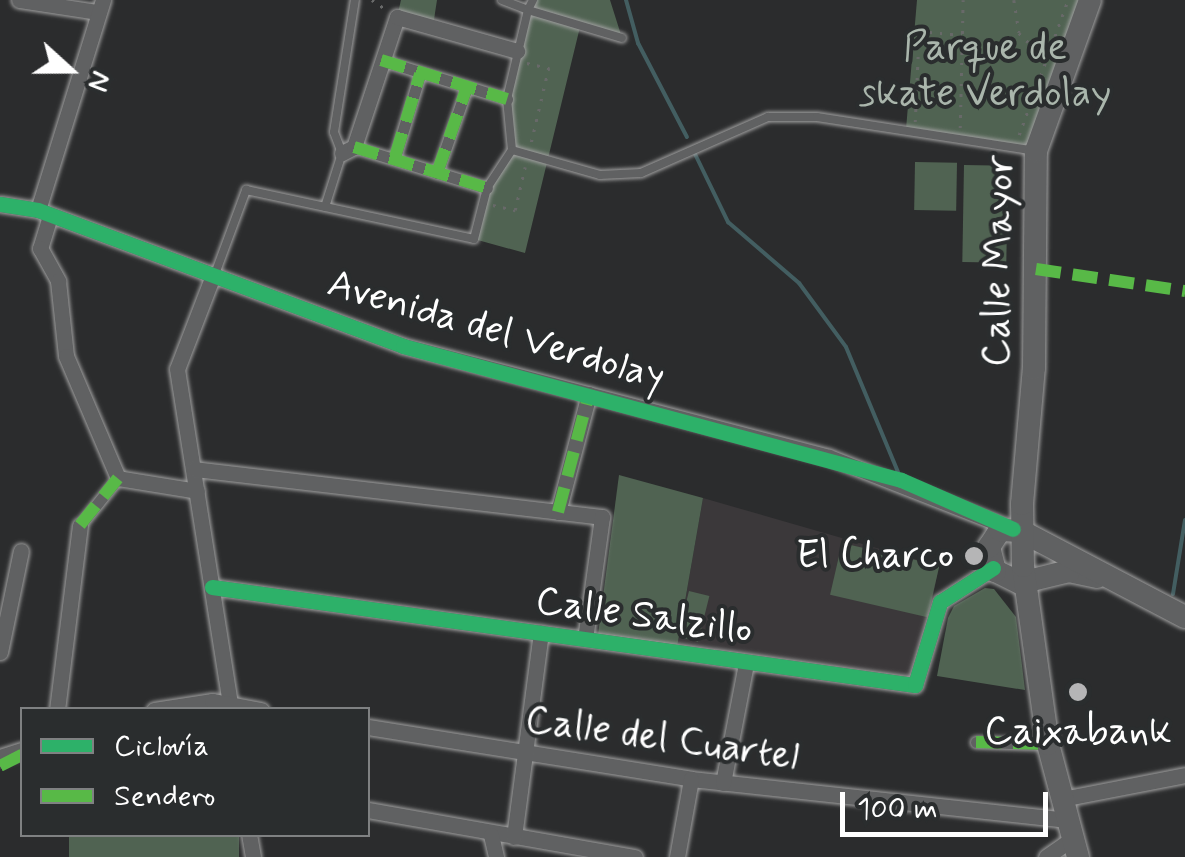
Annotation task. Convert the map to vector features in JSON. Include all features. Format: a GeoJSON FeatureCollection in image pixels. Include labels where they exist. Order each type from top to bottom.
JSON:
{"type":"FeatureCollection","features":[{"type":"Feature","properties":{"kind":"main road","name":"Calle Mayor"},"geometry":{"type":"LineString","coordinates":[[997,536],[1026,460],[1036,305],[1026,149],[1090,0]]}},
{"type":"Feature","properties":{"kind":"main road"},"geometry":{"type":"LineString","coordinates":[[997,536],[1043,545],[1185,618]]}},
{"type":"Feature","properties":{"kind":"main road"},"geometry":{"type":"LineString","coordinates":[[997,536],[1032,582],[1033,641],[1048,744],[1070,829]]}},
{"type":"Feature","properties":{"kind":"main road"},"geometry":{"type":"LineString","coordinates":[[997,536],[1032,582]]}},
{"type":"Feature","properties":{"kind":"main road"},"geometry":{"type":"LineString","coordinates":[[1032,582],[1047,561],[1043,545]]}},
{"type":"Feature","properties":{"kind":"main road"},"geometry":{"type":"LineString","coordinates":[[1032,582],[1068,571],[1097,576]]}},
{"type":"Feature","properties":{"kind":"street"},"geometry":{"type":"LineString","coordinates":[[19,0],[100,6],[44,213],[40,248],[58,281],[66,356],[118,478]]}},
{"type":"Feature","properties":{"kind":"street"},"geometry":{"type":"LineString","coordinates":[[487,188],[395,158],[348,150],[397,17],[517,56]]}},
{"type":"Feature","properties":{"kind":"street"},"geometry":{"type":"LineString","coordinates":[[382,60],[508,99]]}},
{"type":"Feature","properties":{"kind":"street"},"geometry":{"type":"LineString","coordinates":[[395,158],[420,74]]}},
{"type":"Feature","properties":{"kind":"street"},"geometry":{"type":"LineString","coordinates":[[437,173],[467,87]]}},
{"type":"Feature","properties":{"kind":"street","name":"Avenida del Verdolay"},"geometry":{"type":"LineString","coordinates":[[0,204],[44,213],[403,346],[829,457],[901,480],[997,536]]}},
{"type":"Feature","properties":{"kind":"street"},"geometry":{"type":"LineString","coordinates":[[212,278],[177,369],[231,707]]}},
{"type":"Feature","properties":{"kind":"street"},"geometry":{"type":"LineString","coordinates":[[558,512],[589,394]]}},
{"type":"Feature","properties":{"kind":"street"},"geometry":{"type":"LineString","coordinates":[[194,469],[602,517],[585,639]]}},
{"type":"Feature","properties":{"kind":"street"},"geometry":{"type":"LineString","coordinates":[[118,478],[197,491]]}},
{"type":"Feature","properties":{"kind":"street"},"geometry":{"type":"LineString","coordinates":[[57,707],[80,524],[118,478]]}},
{"type":"Feature","properties":{"kind":"street","name":"Calle Salzillo"},"geometry":{"type":"LineString","coordinates":[[212,587],[746,664],[919,684],[940,602],[997,536]]}},
{"type":"Feature","properties":{"kind":"street"},"geometry":{"type":"LineString","coordinates":[[0,652],[21,551]]}},
{"type":"Feature","properties":{"kind":"street"},"geometry":{"type":"LineString","coordinates":[[514,837],[542,634]]}},
{"type":"Feature","properties":{"kind":"street"},"geometry":{"type":"LineString","coordinates":[[723,783],[746,664]]}},
{"type":"Feature","properties":{"kind":"street","name":"Calle del Cuartel"},"geometry":{"type":"LineString","coordinates":[[370,727],[691,779],[1070,829]]}},
{"type":"Feature","properties":{"kind":"street"},"geometry":{"type":"LineString","coordinates":[[976,742],[1048,744]]}},
{"type":"Feature","properties":{"kind":"street"},"geometry":{"type":"LineString","coordinates":[[1046,857],[1070,829],[1185,775]]}},
{"type":"Feature","properties":{"kind":"street"},"geometry":{"type":"LineString","coordinates":[[678,857],[691,779]]}},
{"type":"Feature","properties":{"kind":"street"},"geometry":{"type":"LineString","coordinates":[[370,810],[491,835],[634,857]]}},
{"type":"Feature","properties":{"kind":"street"},"geometry":{"type":"LineString","coordinates":[[491,835],[496,857]]}},
{"type":"Feature","properties":{"kind":"lane"},"geometry":{"type":"LineString","coordinates":[[325,207],[348,150],[334,132],[355,0]]}},
{"type":"Feature","properties":{"kind":"lane"},"geometry":{"type":"LineString","coordinates":[[502,0],[622,38]]}},
{"type":"Feature","properties":{"kind":"lane"},"geometry":{"type":"LineString","coordinates":[[212,278],[246,190],[474,239],[487,188],[512,150],[508,99],[528,10],[534,0]]}},
{"type":"Feature","properties":{"kind":"lane"},"geometry":{"type":"LineString","coordinates":[[512,150],[600,175],[641,174],[715,137],[768,117],[914,131],[1026,149]]}},
{"type":"Feature","properties":{"kind":"path"},"geometry":{"type":"LineString","coordinates":[[960,140],[964,0]]}},
{"type":"Feature","properties":{"kind":"path"},"geometry":{"type":"LineString","coordinates":[[1014,0],[1018,33],[1046,60]]}},
{"type":"Feature","properties":{"kind":"path"},"geometry":{"type":"LineString","coordinates":[[1026,149],[1046,60],[1068,0]]}},
{"type":"Feature","properties":{"kind":"path"},"geometry":{"type":"LineString","coordinates":[[914,131],[919,31],[962,34]]}},
{"type":"Feature","properties":{"kind":"path"},"geometry":{"type":"LineString","coordinates":[[484,203],[516,210],[549,68],[517,56]]}},
{"type":"Feature","properties":{"kind":"shaded area"},"geometry":{"type":"Polygon","coordinates":[[[703,498],[939,566],[915,685],[676,653],[703,498]]]}},
{"type":"Feature","properties":{"kind":"green space"},"geometry":{"type":"Polygon","coordinates":[[[401,0],[437,0],[433,26],[397,17],[401,0]]]}},
{"type":"Feature","properties":{"kind":"green space"},"geometry":{"type":"Polygon","coordinates":[[[533,0],[610,0],[622,38],[580,27],[525,253],[474,239],[487,188],[512,150],[507,99],[533,0]]]}},
{"type":"Feature","properties":{"kind":"green space","name":"Parque de skate Verdolay"},"geometry":{"type":"Polygon","coordinates":[[[917,0],[1090,0],[1036,151],[906,129],[917,0]]]}},
{"type":"Feature","properties":{"kind":"green space"},"geometry":{"type":"Polygon","coordinates":[[[915,162],[957,163],[956,211],[914,210],[915,162]]]}},
{"type":"Feature","properties":{"kind":"green space"},"geometry":{"type":"Polygon","coordinates":[[[964,165],[1008,166],[1006,263],[962,262],[964,165]]]}},
{"type":"Feature","properties":{"kind":"green space"},"geometry":{"type":"Polygon","coordinates":[[[619,475],[703,498],[676,653],[598,635],[619,475]]]}},
{"type":"Feature","properties":{"kind":"green space"},"geometry":{"type":"Polygon","coordinates":[[[842,543],[939,565],[928,617],[830,595],[842,543]]]}},
{"type":"Feature","properties":{"kind":"green space"},"geometry":{"type":"Polygon","coordinates":[[[985,588],[994,589],[1016,617],[1025,690],[937,676],[954,606],[985,588]]]}},
{"type":"Feature","properties":{"kind":"green space"},"geometry":{"type":"Polygon","coordinates":[[[689,591],[709,596],[698,642],[678,637],[689,591]]]}},
{"type":"Feature","properties":{"kind":"green space"},"geometry":{"type":"Polygon","coordinates":[[[69,837],[239,837],[239,857],[69,857],[69,837]]]}},
{"type":"Feature","properties":{"kind":"waterway"},"geometry":{"type":"LineString","coordinates":[[626,0],[638,43],[687,137]]}},
{"type":"Feature","properties":{"kind":"waterway"},"geometry":{"type":"LineString","coordinates":[[695,154],[728,222],[799,283],[846,347],[900,477]]}},
{"type":"Feature","properties":{"kind":"waterway"},"geometry":{"type":"LineString","coordinates":[[1173,594],[1185,520]]}},
{"type":"Feature","properties":{"kind":"marked path"},"geometry":{"type":"LineString","coordinates":[[381,60],[507,99]]}},
{"type":"Feature","properties":{"kind":"marked path"},"geometry":{"type":"LineString","coordinates":[[395,157],[420,74]]}},
{"type":"Feature","properties":{"kind":"marked path"},"geometry":{"type":"LineString","coordinates":[[437,173],[467,87]]}},
{"type":"Feature","properties":{"kind":"marked path"},"geometry":{"type":"LineString","coordinates":[[354,147],[487,188]]}},
{"type":"Feature","properties":{"kind":"marked path"},"geometry":{"type":"LineString","coordinates":[[1036,269],[1185,291]]}},
{"type":"Feature","properties":{"kind":"marked path"},"geometry":{"type":"LineString","coordinates":[[558,512],[589,394]]}},
{"type":"Feature","properties":{"kind":"marked path"},"geometry":{"type":"LineString","coordinates":[[80,525],[118,478]]}},
{"type":"Feature","properties":{"kind":"marked path"},"geometry":{"type":"LineString","coordinates":[[976,742],[1048,744]]}},
{"type":"Feature","properties":{"kind":"marked path"},"geometry":{"type":"LineString","coordinates":[[0,766],[20,756]]}},
{"type":"Feature","properties":{"kind":"cycle path"},"geometry":{"type":"LineString","coordinates":[[0,204],[38,210],[403,346],[901,480],[1013,529]]}},
{"type":"Feature","properties":{"kind":"cycle path"},"geometry":{"type":"LineString","coordinates":[[212,587],[915,685],[940,602],[993,568]]}},
{"type":"Feature","properties":{"kind":"place","name":"El Charco"},"geometry":{"type":"Point","coordinates":[974,556]}},
{"type":"Feature","properties":{"kind":"place","name":"Caixabank"},"geometry":{"type":"Point","coordinates":[1078,692]}}]}
